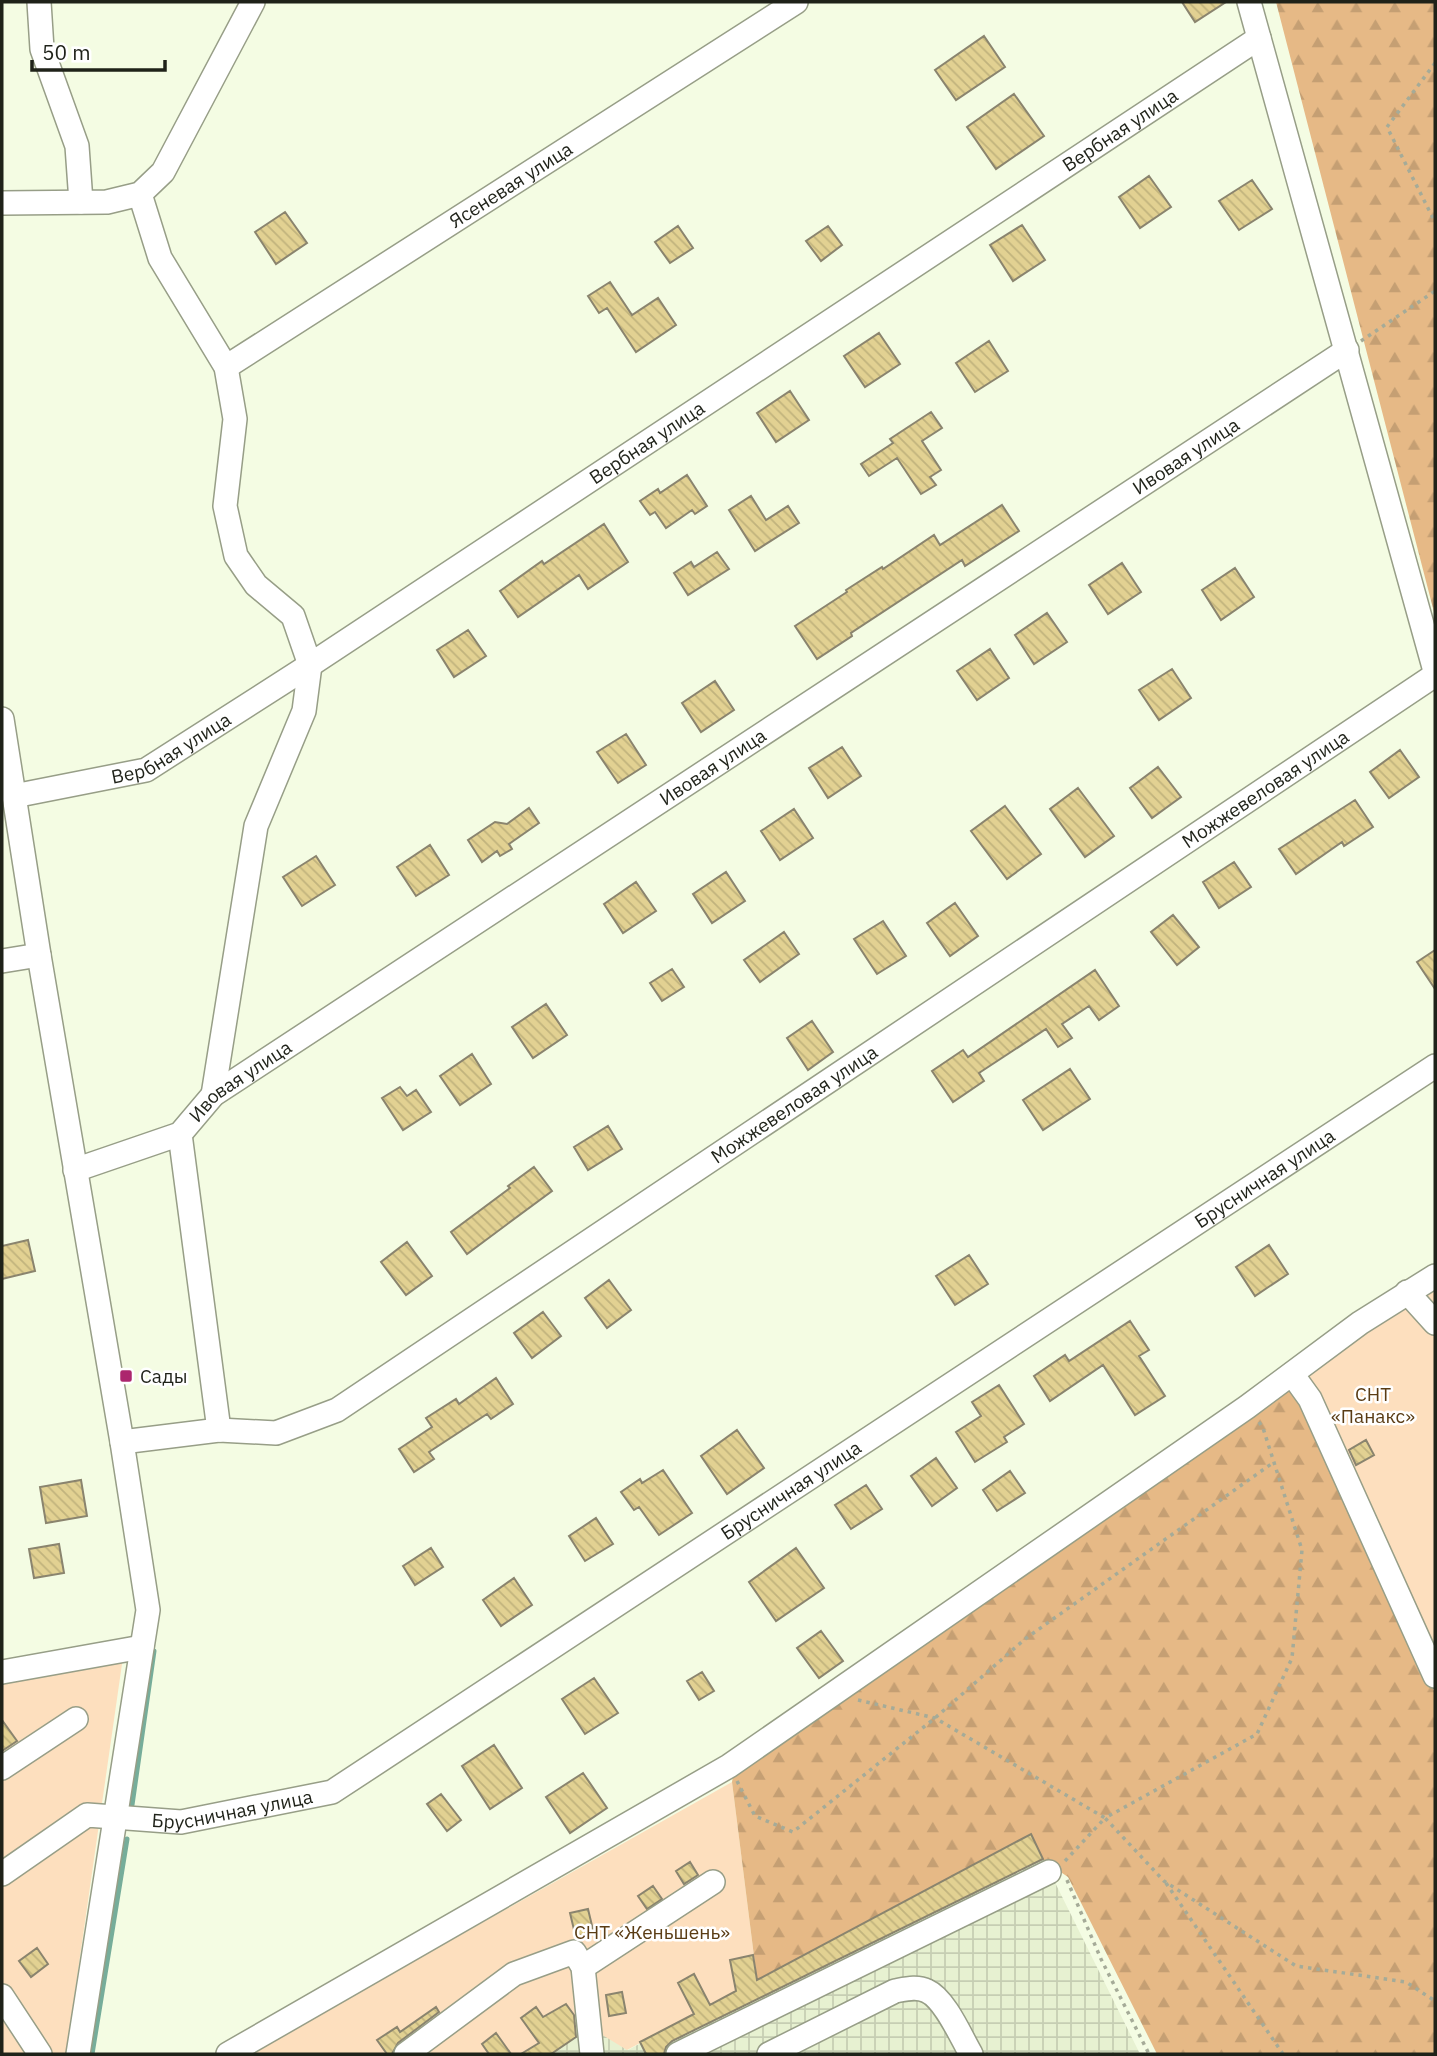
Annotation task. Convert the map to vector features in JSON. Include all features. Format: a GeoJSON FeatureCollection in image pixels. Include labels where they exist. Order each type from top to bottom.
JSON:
{"type":"FeatureCollection","features":[{"type":"Feature","properties":{"kind":"street"},"geometry":{"type":"LineString","coordinates":[[39,2],[42,49],[77,146],[80,202]]}},
{"type":"Feature","properties":{"kind":"street"},"geometry":{"type":"LineString","coordinates":[[2,203],[107,202],[140,194],[163,173],[253,2]]}},
{"type":"Feature","properties":{"kind":"street","name":"Ясеневая улица"},"geometry":{"type":"LineString","coordinates":[[226,367],[796,2]]}},
{"type":"Feature","properties":{"kind":"street"},"geometry":{"type":"LineString","coordinates":[[1249,2],[1435,673]]}},
{"type":"Feature","properties":{"kind":"street","name":"Вербная улица"},"geometry":{"type":"LineString","coordinates":[[14,796],[146,770],[310,665],[1259,38]]}},
{"type":"Feature","properties":{"kind":"street"},"geometry":{"type":"LineString","coordinates":[[140,194],[160,258],[226,367],[235,418],[225,506],[236,556],[256,585],[293,616],[310,665],[304,711],[256,826],[213,1095]]}},
{"type":"Feature","properties":{"kind":"street","name":"Ивовая улица"},"geometry":{"type":"LineString","coordinates":[[75,1170],[180,1134],[213,1095],[1347,350]]}},
{"type":"Feature","properties":{"kind":"street","name":"Можжевеловая улица"},"geometry":{"type":"LineString","coordinates":[[122,1442],[219,1430],[276,1433],[337,1410],[1435,673]]}},
{"type":"Feature","properties":{"kind":"street"},"geometry":{"type":"LineString","coordinates":[[2,719],[148,1610],[78,2054]]}},
{"type":"Feature","properties":{"kind":"street"},"geometry":{"type":"LineString","coordinates":[[2,961],[39,955]]}},
{"type":"Feature","properties":{"kind":"street","name":"Брусничная улица"},"geometry":{"type":"LineString","coordinates":[[2,1874],[87,1815],[181,1822],[332,1792],[1435,1066]]}},
{"type":"Feature","properties":{"kind":"street"},"geometry":{"type":"LineString","coordinates":[[180,1134],[219,1430]]}},
{"type":"Feature","properties":{"kind":"street"},"geometry":{"type":"LineString","coordinates":[[228,2054],[729,1766],[1247,1407],[1360,1323],[1435,1276]]}},
{"type":"Feature","properties":{"kind":"street"},"geometry":{"type":"LineString","coordinates":[[1407,1292],[1435,1323]]}},
{"type":"Feature","properties":{"kind":"street"},"geometry":{"type":"LineString","coordinates":[[1292,1374],[1310,1399],[1435,1675]]}},
{"type":"Feature","properties":{"kind":"street"},"geometry":{"type":"LineString","coordinates":[[2,1672],[142,1647]]}},
{"type":"Feature","properties":{"kind":"street"},"geometry":{"type":"LineString","coordinates":[[2,1768],[76,1719]]}},
{"type":"Feature","properties":{"kind":"street"},"geometry":{"type":"LineString","coordinates":[[678,2054],[1055,1869]]}},
{"type":"Feature","properties":{"kind":"street"},"geometry":{"type":"LineString","coordinates":[[583,1967],[713,1882]]}},
{"type":"Feature","properties":{"kind":"street"},"geometry":{"type":"LineString","coordinates":[[406,2054],[514,1974],[574,1952],[583,1967],[592,2054]]}},
{"type":"Feature","properties":{"kind":"street"},"geometry":{"type":"LineString","coordinates":[[769,2054],[895,1992],[913,1987],[928,1991],[940,2001],[971,2054]]}},
{"type":"Feature","properties":{"kind":"street"},"geometry":{"type":"LineString","coordinates":[[2,1996],[40,2054]]}},
{"type":"Feature","properties":{"kind":"path"},"geometry":{"type":"LineString","coordinates":[[1435,62],[1387,127],[1435,222]]}},
{"type":"Feature","properties":{"kind":"path"},"geometry":{"type":"LineString","coordinates":[[1347,350],[1435,291]]}},
{"type":"Feature","properties":{"kind":"path"},"geometry":{"type":"LineString","coordinates":[[1149,2054],[1055,1869],[1105,1818],[1257,1734],[1292,1658],[1302,1550],[1263,1428],[1247,1407]]}},
{"type":"Feature","properties":{"kind":"path"},"geometry":{"type":"LineString","coordinates":[[729,1766],[755,1816],[793,1832],[935,1718],[1025,1639],[1274,1462]]}},
{"type":"Feature","properties":{"kind":"path"},"geometry":{"type":"LineString","coordinates":[[831,1693],[935,1718],[1105,1818],[1164,1881],[1283,2054]]}},
{"type":"Feature","properties":{"kind":"path"},"geometry":{"type":"LineString","coordinates":[[1164,1881],[1296,1966],[1406,1982],[1435,2001]]}},
{"type":"Feature","properties":{"kind":"shaded area"},"geometry":{"type":"Polygon","coordinates":[[[1031,1834],[1140,2054],[521,2054],[576,2018],[628,2050],[1031,1834]]]}},
{"type":"Feature","properties":{"kind":"green space"},"geometry":{"type":"Polygon","coordinates":[[[1276,2],[1435,2],[1435,616],[1276,2]]]}},
{"type":"Feature","properties":{"kind":"green space","name":"СНТ «Панакс»"},"geometry":{"type":"Polygon","coordinates":[[[1435,1285],[1435,1693],[1295,1381],[1435,1285]]]}},
{"type":"Feature","properties":{"kind":"green space"},"geometry":{"type":"Polygon","coordinates":[[[1295,1381],[1435,1693],[1435,2054],[1157,2054],[1068,1877],[1043,1860],[1031,1835],[757,1980],[732,1782],[734,1770],[1295,1381]]]}},
{"type":"Feature","properties":{"kind":"green space"},"geometry":{"type":"Polygon","coordinates":[[[123,1657],[66,2054],[2,2054],[2,1678],[123,1657]]]}},
{"type":"Feature","properties":{"kind":"green space","name":"СНТ «Женьшень»"},"geometry":{"type":"Polygon","coordinates":[[[732,1782],[757,1980],[627,2050],[591,2028],[586,2031],[576,2018],[521,2054],[249,2054],[732,1782]]]}},
{"type":"Feature","properties":{"kind":"building"},"geometry":{"type":"Polygon","coordinates":[[[1182,2],[1226,2],[1195,22],[1182,2]]]}},
{"type":"Feature","properties":{"kind":"building"},"geometry":{"type":"Polygon","coordinates":[[[984,36],[1005,67],[956,100],[935,70],[984,36]]]}},
{"type":"Feature","properties":{"kind":"building"},"geometry":{"type":"Polygon","coordinates":[[[1014,94],[1044,136],[996,169],[967,127],[1014,94]]]}},
{"type":"Feature","properties":{"kind":"building"},"geometry":{"type":"Polygon","coordinates":[[[1149,176],[1171,207],[1140,228],[1119,197],[1149,176]]]}},
{"type":"Feature","properties":{"kind":"building"},"geometry":{"type":"Polygon","coordinates":[[[1252,180],[1272,209],[1239,230],[1219,201],[1252,180]]]}},
{"type":"Feature","properties":{"kind":"building"},"geometry":{"type":"Polygon","coordinates":[[[285,212],[307,243],[276,264],[255,232],[285,212]]]}},
{"type":"Feature","properties":{"kind":"building"},"geometry":{"type":"Polygon","coordinates":[[[1022,225],[1045,260],[1013,281],[990,245],[1022,225]]]}},
{"type":"Feature","properties":{"kind":"building"},"geometry":{"type":"Polygon","coordinates":[[[678,226],[693,248],[670,263],[655,242],[678,226]]]}},
{"type":"Feature","properties":{"kind":"building"},"geometry":{"type":"Polygon","coordinates":[[[828,226],[842,245],[821,261],[806,241],[828,226]]]}},
{"type":"Feature","properties":{"kind":"building"},"geometry":{"type":"Polygon","coordinates":[[[610,282],[632,315],[658,298],[676,325],[636,352],[607,308],[599,313],[588,296],[610,282]]]}},
{"type":"Feature","properties":{"kind":"building"},"geometry":{"type":"Polygon","coordinates":[[[879,333],[900,364],[865,387],[844,356],[879,333]]]}},
{"type":"Feature","properties":{"kind":"building"},"geometry":{"type":"Polygon","coordinates":[[[989,341],[1008,371],[975,392],[956,363],[989,341]]]}},
{"type":"Feature","properties":{"kind":"building"},"geometry":{"type":"Polygon","coordinates":[[[790,391],[809,420],[776,442],[757,413],[790,391]]]}},
{"type":"Feature","properties":{"kind":"building"},"geometry":{"type":"Polygon","coordinates":[[[931,412],[942,428],[922,441],[941,470],[930,477],[936,485],[921,494],[897,458],[869,476],[861,464],[893,443],[890,439],[931,412]]]}},
{"type":"Feature","properties":{"kind":"building"},"geometry":{"type":"Polygon","coordinates":[[[687,475],[707,506],[695,514],[692,510],[666,528],[655,512],[650,515],[640,501],[658,489],[660,493],[687,475]]]}},
{"type":"Feature","properties":{"kind":"building"},"geometry":{"type":"Polygon","coordinates":[[[751,496],[766,520],[788,506],[799,523],[755,551],[729,510],[751,496]]]}},
{"type":"Feature","properties":{"kind":"building"},"geometry":{"type":"Polygon","coordinates":[[[1002,505],[1019,531],[965,566],[962,560],[851,633],[852,636],[817,659],[795,626],[847,592],[846,590],[934,535],[940,545],[1002,505]]]}},
{"type":"Feature","properties":{"kind":"building"},"geometry":{"type":"Polygon","coordinates":[[[604,524],[628,562],[588,589],[579,575],[518,617],[500,591],[542,561],[544,564],[604,524]]]}},
{"type":"Feature","properties":{"kind":"building"},"geometry":{"type":"Polygon","coordinates":[[[717,552],[729,569],[688,595],[674,573],[691,562],[694,567],[717,552]]]}},
{"type":"Feature","properties":{"kind":"building"},"geometry":{"type":"Polygon","coordinates":[[[1122,563],[1141,592],[1108,614],[1089,585],[1122,563]]]}},
{"type":"Feature","properties":{"kind":"building"},"geometry":{"type":"Polygon","coordinates":[[[1235,568],[1254,597],[1221,620],[1202,590],[1235,568]]]}},
{"type":"Feature","properties":{"kind":"building"},"geometry":{"type":"Polygon","coordinates":[[[1047,613],[1067,642],[1034,664],[1015,635],[1047,613]]]}},
{"type":"Feature","properties":{"kind":"building"},"geometry":{"type":"Polygon","coordinates":[[[468,630],[486,656],[454,677],[437,650],[468,630]]]}},
{"type":"Feature","properties":{"kind":"building"},"geometry":{"type":"Polygon","coordinates":[[[990,649],[1009,678],[977,700],[957,671],[990,649]]]}},
{"type":"Feature","properties":{"kind":"building"},"geometry":{"type":"Polygon","coordinates":[[[1172,669],[1191,698],[1159,720],[1139,690],[1172,669]]]}},
{"type":"Feature","properties":{"kind":"building"},"geometry":{"type":"Polygon","coordinates":[[[715,681],[734,710],[701,732],[682,703],[715,681]]]}},
{"type":"Feature","properties":{"kind":"building"},"geometry":{"type":"Polygon","coordinates":[[[626,734],[646,765],[618,783],[597,752],[626,734]]]}},
{"type":"Feature","properties":{"kind":"building"},"geometry":{"type":"Polygon","coordinates":[[[842,747],[861,776],[828,798],[809,768],[842,747]]]}},
{"type":"Feature","properties":{"kind":"building"},"geometry":{"type":"Polygon","coordinates":[[[1400,750],[1419,777],[1389,798],[1370,772],[1400,750]]]}},
{"type":"Feature","properties":{"kind":"building"},"geometry":{"type":"Polygon","coordinates":[[[1158,767],[1181,797],[1152,818],[1130,788],[1158,767]]]}},
{"type":"Feature","properties":{"kind":"building"},"geometry":{"type":"Polygon","coordinates":[[[1078,788],[1114,836],[1085,857],[1050,809],[1078,788]]]}},
{"type":"Feature","properties":{"kind":"building"},"geometry":{"type":"Polygon","coordinates":[[[1355,800],[1373,827],[1344,846],[1342,842],[1296,874],[1279,849],[1355,800]]]}},
{"type":"Feature","properties":{"kind":"building"},"geometry":{"type":"Polygon","coordinates":[[[1005,806],[1041,854],[1007,879],[971,831],[1005,806]]]}},
{"type":"Feature","properties":{"kind":"building"},"geometry":{"type":"Polygon","coordinates":[[[529,808],[539,823],[509,844],[512,849],[500,856],[497,851],[482,862],[468,840],[495,822],[507,824],[529,808]]]}},
{"type":"Feature","properties":{"kind":"building"},"geometry":{"type":"Polygon","coordinates":[[[794,809],[813,838],[780,860],[761,831],[794,809]]]}},
{"type":"Feature","properties":{"kind":"building"},"geometry":{"type":"Polygon","coordinates":[[[430,845],[449,875],[416,896],[397,867],[430,845]]]}},
{"type":"Feature","properties":{"kind":"building"},"geometry":{"type":"Polygon","coordinates":[[[316,856],[335,885],[302,906],[283,877],[316,856]]]}},
{"type":"Feature","properties":{"kind":"building"},"geometry":{"type":"Polygon","coordinates":[[[1234,862],[1251,887],[1219,908],[1203,882],[1234,862]]]}},
{"type":"Feature","properties":{"kind":"building"},"geometry":{"type":"Polygon","coordinates":[[[726,872],[745,901],[712,923],[693,894],[726,872]]]}},
{"type":"Feature","properties":{"kind":"building"},"geometry":{"type":"Polygon","coordinates":[[[636,882],[656,911],[623,933],[604,904],[636,882]]]}},
{"type":"Feature","properties":{"kind":"building"},"geometry":{"type":"Polygon","coordinates":[[[955,903],[978,936],[950,956],[927,923],[955,903]]]}},
{"type":"Feature","properties":{"kind":"building"},"geometry":{"type":"Polygon","coordinates":[[[1173,915],[1199,947],[1177,965],[1151,932],[1173,915]]]}},
{"type":"Feature","properties":{"kind":"building"},"geometry":{"type":"Polygon","coordinates":[[[883,921],[906,956],[877,974],[854,939],[883,921]]]}},
{"type":"Feature","properties":{"kind":"building"},"geometry":{"type":"Polygon","coordinates":[[[784,932],[799,954],[760,982],[744,960],[784,932]]]}},
{"type":"Feature","properties":{"kind":"building"},"geometry":{"type":"Polygon","coordinates":[[[1435,950],[1435,989],[1417,962],[1435,950]]]}},
{"type":"Feature","properties":{"kind":"building"},"geometry":{"type":"Polygon","coordinates":[[[672,969],[684,987],[662,1001],[650,983],[672,969]]]}},
{"type":"Feature","properties":{"kind":"building"},"geometry":{"type":"Polygon","coordinates":[[[1095,970],[1119,1006],[1099,1020],[1089,1006],[1062,1024],[1072,1038],[1058,1047],[1046,1029],[979,1073],[984,1081],[953,1102],[932,1071],[963,1050],[968,1057],[1095,970]]]}},
{"type":"Feature","properties":{"kind":"building"},"geometry":{"type":"Polygon","coordinates":[[[546,1004],[567,1035],[533,1058],[512,1027],[546,1004]]]}},
{"type":"Feature","properties":{"kind":"building"},"geometry":{"type":"Polygon","coordinates":[[[812,1021],[833,1052],[808,1070],[787,1038],[812,1021]]]}},
{"type":"Feature","properties":{"kind":"building"},"geometry":{"type":"Polygon","coordinates":[[[472,1054],[491,1084],[460,1105],[440,1076],[472,1054]]]}},
{"type":"Feature","properties":{"kind":"building"},"geometry":{"type":"Polygon","coordinates":[[[1070,1069],[1090,1099],[1043,1130],[1023,1100],[1070,1069]]]}},
{"type":"Feature","properties":{"kind":"building"},"geometry":{"type":"Polygon","coordinates":[[[400,1087],[407,1096],[416,1090],[431,1112],[403,1130],[382,1098],[400,1087]]]}},
{"type":"Feature","properties":{"kind":"building"},"geometry":{"type":"Polygon","coordinates":[[[608,1126],[622,1149],[588,1170],[574,1147],[608,1126]]]}},
{"type":"Feature","properties":{"kind":"building"},"geometry":{"type":"Polygon","coordinates":[[[534,1167],[552,1191],[467,1254],[451,1232],[534,1167]]]}},
{"type":"Feature","properties":{"kind":"building"},"geometry":{"type":"Polygon","coordinates":[[[28,1240],[35,1271],[2,1279],[2,1246],[28,1240]]]}},
{"type":"Feature","properties":{"kind":"building"},"geometry":{"type":"Polygon","coordinates":[[[407,1242],[432,1276],[406,1295],[381,1262],[407,1242]]]}},
{"type":"Feature","properties":{"kind":"building"},"geometry":{"type":"Polygon","coordinates":[[[1269,1245],[1288,1274],[1255,1296],[1236,1267],[1269,1245]]]}},
{"type":"Feature","properties":{"kind":"building"},"geometry":{"type":"Polygon","coordinates":[[[969,1255],[988,1284],[955,1305],[936,1276],[969,1255]]]}},
{"type":"Feature","properties":{"kind":"building"},"geometry":{"type":"Polygon","coordinates":[[[609,1280],[631,1310],[607,1328],[585,1298],[609,1280]]]}},
{"type":"Feature","properties":{"kind":"building"},"geometry":{"type":"Polygon","coordinates":[[[543,1312],[561,1336],[532,1358],[514,1333],[543,1312]]]}},
{"type":"Feature","properties":{"kind":"building"},"geometry":{"type":"Polygon","coordinates":[[[1130,1321],[1149,1350],[1139,1356],[1165,1396],[1135,1415],[1103,1365],[1050,1401],[1034,1376],[1065,1355],[1069,1361],[1130,1321]]]}},
{"type":"Feature","properties":{"kind":"building"},"geometry":{"type":"Polygon","coordinates":[[[496,1378],[513,1404],[491,1419],[487,1414],[429,1452],[434,1459],[414,1472],[399,1449],[432,1427],[426,1418],[456,1399],[459,1404],[496,1378]]]}},
{"type":"Feature","properties":{"kind":"building"},"geometry":{"type":"Polygon","coordinates":[[[999,1385],[1024,1424],[1004,1437],[1007,1442],[975,1462],[956,1432],[981,1416],[972,1402],[999,1385]]]}},
{"type":"Feature","properties":{"kind":"building"},"geometry":{"type":"Polygon","coordinates":[[[737,1430],[764,1468],[727,1494],[701,1456],[737,1430]]]}},
{"type":"Feature","properties":{"kind":"building"},"geometry":{"type":"Polygon","coordinates":[[[1366,1440],[1374,1455],[1356,1465],[1349,1450],[1366,1440]]]}},
{"type":"Feature","properties":{"kind":"building"},"geometry":{"type":"Polygon","coordinates":[[[936,1458],[957,1488],[932,1506],[911,1476],[936,1458]]]}},
{"type":"Feature","properties":{"kind":"building"},"geometry":{"type":"Polygon","coordinates":[[[663,1470],[692,1513],[659,1535],[639,1507],[634,1510],[621,1492],[640,1479],[642,1483],[663,1470]]]}},
{"type":"Feature","properties":{"kind":"building"},"geometry":{"type":"Polygon","coordinates":[[[1010,1471],[1025,1493],[997,1511],[983,1490],[1010,1471]]]}},
{"type":"Feature","properties":{"kind":"building"},"geometry":{"type":"Polygon","coordinates":[[[81,1480],[87,1516],[46,1523],[40,1487],[81,1480]]]}},
{"type":"Feature","properties":{"kind":"building"},"geometry":{"type":"Polygon","coordinates":[[[866,1485],[882,1509],[851,1529],[835,1505],[866,1485]]]}},
{"type":"Feature","properties":{"kind":"building"},"geometry":{"type":"Polygon","coordinates":[[[596,1518],[613,1544],[585,1561],[569,1536],[596,1518]]]}},
{"type":"Feature","properties":{"kind":"building"},"geometry":{"type":"Polygon","coordinates":[[[59,1544],[64,1573],[34,1578],[29,1549],[59,1544]]]}},
{"type":"Feature","properties":{"kind":"building"},"geometry":{"type":"Polygon","coordinates":[[[431,1548],[443,1567],[415,1585],[403,1566],[431,1548]]]}},
{"type":"Feature","properties":{"kind":"building"},"geometry":{"type":"Polygon","coordinates":[[[796,1548],[824,1588],[776,1621],[749,1582],[796,1548]]]}},
{"type":"Feature","properties":{"kind":"building"},"geometry":{"type":"Polygon","coordinates":[[[514,1578],[532,1605],[501,1626],[483,1600],[514,1578]]]}},
{"type":"Feature","properties":{"kind":"building"},"geometry":{"type":"Polygon","coordinates":[[[821,1631],[843,1661],[819,1678],[797,1648],[821,1631]]]}},
{"type":"Feature","properties":{"kind":"building"},"geometry":{"type":"Polygon","coordinates":[[[702,1672],[714,1691],[699,1700],[687,1681],[702,1672]]]}},
{"type":"Feature","properties":{"kind":"building"},"geometry":{"type":"Polygon","coordinates":[[[594,1678],[618,1713],[585,1734],[562,1699],[594,1678]]]}},
{"type":"Feature","properties":{"kind":"building"},"geometry":{"type":"Polygon","coordinates":[[[2,1720],[17,1741],[2,1751],[2,1720]]]}},
{"type":"Feature","properties":{"kind":"building"},"geometry":{"type":"Polygon","coordinates":[[[494,1745],[522,1788],[490,1809],[462,1766],[494,1745]]]}},
{"type":"Feature","properties":{"kind":"building"},"geometry":{"type":"Polygon","coordinates":[[[583,1773],[607,1808],[570,1833],[546,1797],[583,1773]]]}},
{"type":"Feature","properties":{"kind":"building"},"geometry":{"type":"Polygon","coordinates":[[[441,1794],[461,1820],[447,1831],[427,1804],[441,1794]]]}},
{"type":"Feature","properties":{"kind":"building"},"geometry":{"type":"Polygon","coordinates":[[[1031,1834],[1043,1859],[672,2041],[664,2054],[646,2054],[640,2042],[694,2014],[678,1983],[694,1974],[710,2005],[736,1991],[730,1960],[753,1955],[757,1980],[1031,1834]]]}},
{"type":"Feature","properties":{"kind":"building"},"geometry":{"type":"Polygon","coordinates":[[[690,1862],[698,1875],[684,1884],[676,1871],[690,1862]]]}},
{"type":"Feature","properties":{"kind":"building"},"geometry":{"type":"Polygon","coordinates":[[[653,1886],[662,1899],[647,1909],[638,1896],[653,1886]]]}},
{"type":"Feature","properties":{"kind":"building"},"geometry":{"type":"Polygon","coordinates":[[[588,1909],[594,1934],[576,1938],[570,1913],[588,1909]]]}},
{"type":"Feature","properties":{"kind":"building"},"geometry":{"type":"Polygon","coordinates":[[[37,1948],[48,1964],[31,1977],[19,1961],[37,1948]]]}},
{"type":"Feature","properties":{"kind":"building"},"geometry":{"type":"Polygon","coordinates":[[[622,1992],[626,2013],[609,2016],[606,1995],[622,1992]]]}},
{"type":"Feature","properties":{"kind":"building"},"geometry":{"type":"Polygon","coordinates":[[[566,2004],[574,2015],[576,2037],[551,2054],[521,2054],[539,2043],[521,2018],[536,2007],[543,2017],[566,2004]]]}},
{"type":"Feature","properties":{"kind":"building"},"geometry":{"type":"Polygon","coordinates":[[[436,2007],[439,2012],[398,2043],[392,2054],[387,2054],[377,2040],[397,2027],[400,2032],[436,2007]]]}},
{"type":"Feature","properties":{"kind":"building"},"geometry":{"type":"Polygon","coordinates":[[[496,2033],[511,2054],[489,2054],[482,2044],[496,2033]]]}},
{"type":"Feature","properties":{"kind":"waterway"},"geometry":{"type":"LineString","coordinates":[[132,1805],[154,1651]]}},
{"type":"Feature","properties":{"kind":"waterway"},"geometry":{"type":"LineString","coordinates":[[92,2054],[127,1839]]}},
{"type":"Feature","properties":{"kind":"place","name":"Сады"},"geometry":{"type":"Point","coordinates":[126,1376]}}]}
